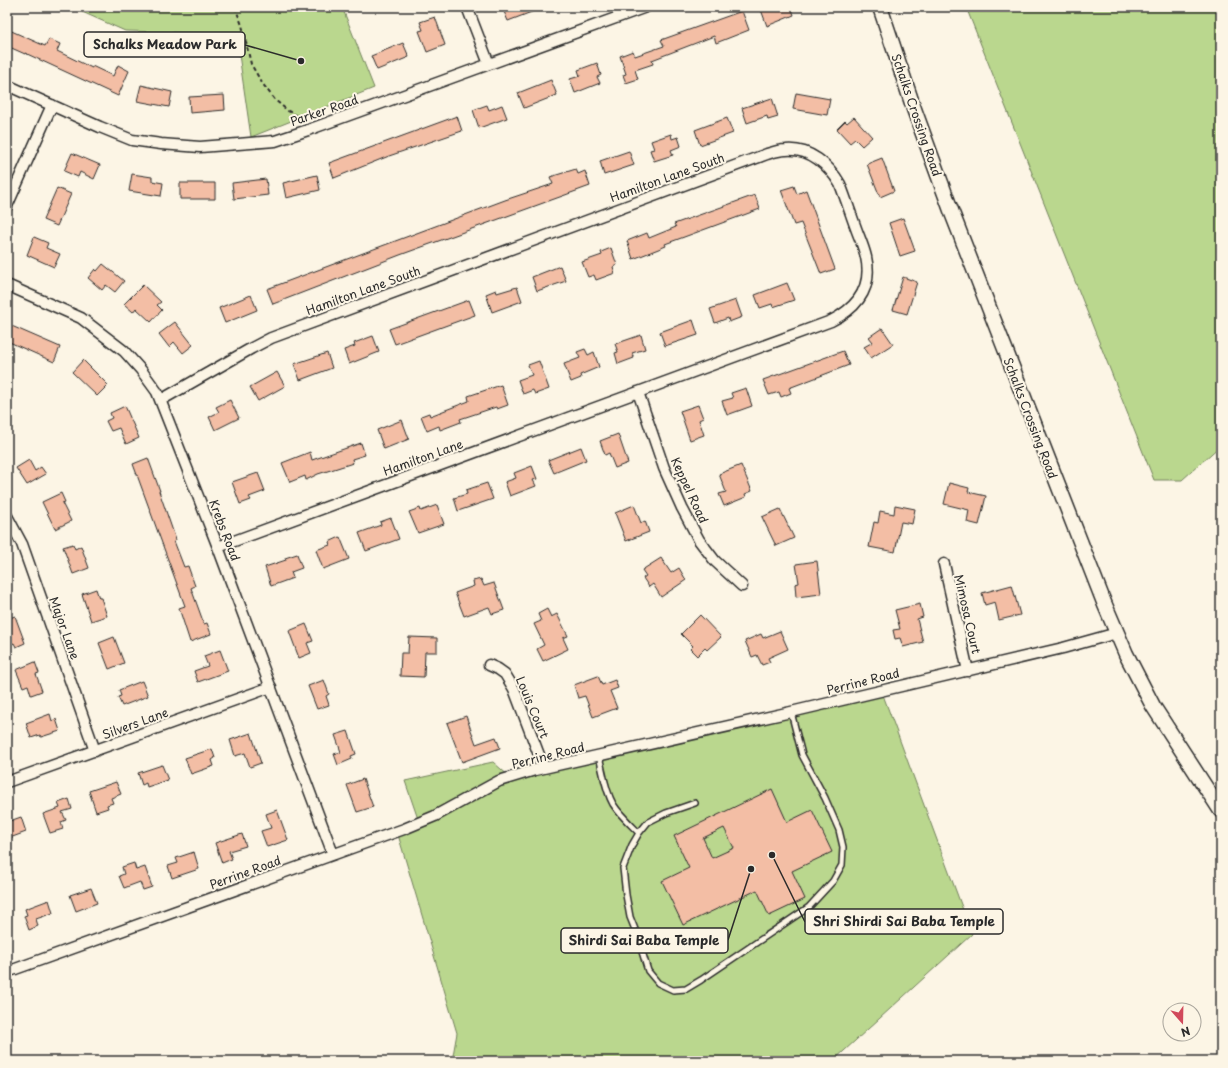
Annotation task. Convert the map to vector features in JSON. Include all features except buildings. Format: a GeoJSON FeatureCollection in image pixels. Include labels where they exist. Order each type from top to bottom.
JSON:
{"type":"FeatureCollection","features":[{"type":"Feature","properties":{"kind":"street"},"geometry":{"type":"LineString","coordinates":[[468,7],[489,64]]}},
{"type":"Feature","properties":{"kind":"street","name":"Parker Road"},"geometry":{"type":"LineString","coordinates":[[7,85],[132,140],[200,147],[275,141],[646,7]]}},
{"type":"Feature","properties":{"kind":"street","name":"Schalks Crossing Road"},"geometry":{"type":"LineString","coordinates":[[880,7],[914,109],[952,213],[1076,533],[1117,633],[1153,706],[1221,811]]}},
{"type":"Feature","properties":{"kind":"street"},"geometry":{"type":"LineString","coordinates":[[7,206],[52,105]]}},
{"type":"Feature","properties":{"kind":"street","name":"Hamilton Lane South"},"geometry":{"type":"LineString","coordinates":[[161,400],[271,338],[768,154],[786,150],[801,151],[814,156],[826,165],[840,184],[866,256],[866,285],[856,303],[849,310],[831,321],[638,392]]}},
{"type":"Feature","properties":{"kind":"street","name":"Krebs Road"},"geometry":{"type":"LineString","coordinates":[[7,285],[81,318],[102,333],[124,352],[141,370],[161,400],[218,547],[333,854]]}},
{"type":"Feature","properties":{"kind":"street","name":"Hamilton Lane"},"geometry":{"type":"LineString","coordinates":[[218,547],[638,392]]}},
{"type":"Feature","properties":{"kind":"street","name":"Keppel Road"},"geometry":{"type":"LineString","coordinates":[[638,392],[664,468],[699,540],[715,561],[742,586]]}},
{"type":"Feature","properties":{"kind":"street","name":"Major Lane"},"geometry":{"type":"LineString","coordinates":[[7,516],[22,544],[95,750]]}},
{"type":"Feature","properties":{"kind":"street","name":"Mimosa Court"},"geometry":{"type":"LineString","coordinates":[[944,564],[968,671]]}},
{"type":"Feature","properties":{"kind":"street","name":"Perrine Road"},"geometry":{"type":"LineString","coordinates":[[7,972],[404,829],[435,816],[499,781],[544,768],[968,671],[1117,633]]}},
{"type":"Feature","properties":{"kind":"street","name":"Louis Court"},"geometry":{"type":"LineString","coordinates":[[489,665],[498,669],[504,674],[514,689],[544,768]]}},
{"type":"Feature","properties":{"kind":"street","name":"Silvers Lane"},"geometry":{"type":"LineString","coordinates":[[7,782],[271,687]]}},
{"type":"Feature","properties":{"kind":"lane"},"geometry":{"type":"LineString","coordinates":[[695,803],[666,813],[648,822],[632,845],[623,868],[630,917],[648,971],[658,983],[673,990],[686,989],[701,980],[809,907],[833,881],[842,865],[843,847],[836,824],[825,798],[802,755],[790,712]]}},
{"type":"Feature","properties":{"kind":"lane"},"geometry":{"type":"LineString","coordinates":[[599,756],[606,788],[613,804],[623,818],[639,833]]}},
{"type":"Feature","properties":{"kind":"path"},"geometry":{"type":"LineString","coordinates":[[235,7],[242,25],[251,64],[262,83],[275,100],[288,111],[302,118]]}},
{"type":"Feature","properties":{"kind":"green space"},"geometry":{"type":"Polygon","coordinates":[[[71,7],[356,7],[344,12],[374,88],[251,137],[236,34],[125,31],[71,7]]]}},
{"type":"Feature","properties":{"kind":"green space"},"geometry":{"type":"Polygon","coordinates":[[[966,7],[1221,7],[1221,445],[1182,480],[1154,480],[966,7]]]}},
{"type":"Feature","properties":{"kind":"green space"},"geometry":{"type":"Polygon","coordinates":[[[883,695],[972,934],[833,1061],[452,1061],[457,1033],[396,828],[418,819],[405,781],[493,762],[510,777],[883,695]]]}},
{"type":"Feature","properties":{"kind":"place","name":"Schalks Meadow Park"},"geometry":{"type":"Point","coordinates":[301,61]}},
{"type":"Feature","properties":{"kind":"place","name":"Shri Shirdi Sai Baba Temple"},"geometry":{"type":"Point","coordinates":[772,855]}},
{"type":"Feature","properties":{"kind":"place","name":"Shirdi Sai Baba Temple"},"geometry":{"type":"Point","coordinates":[751,869]}}]}
